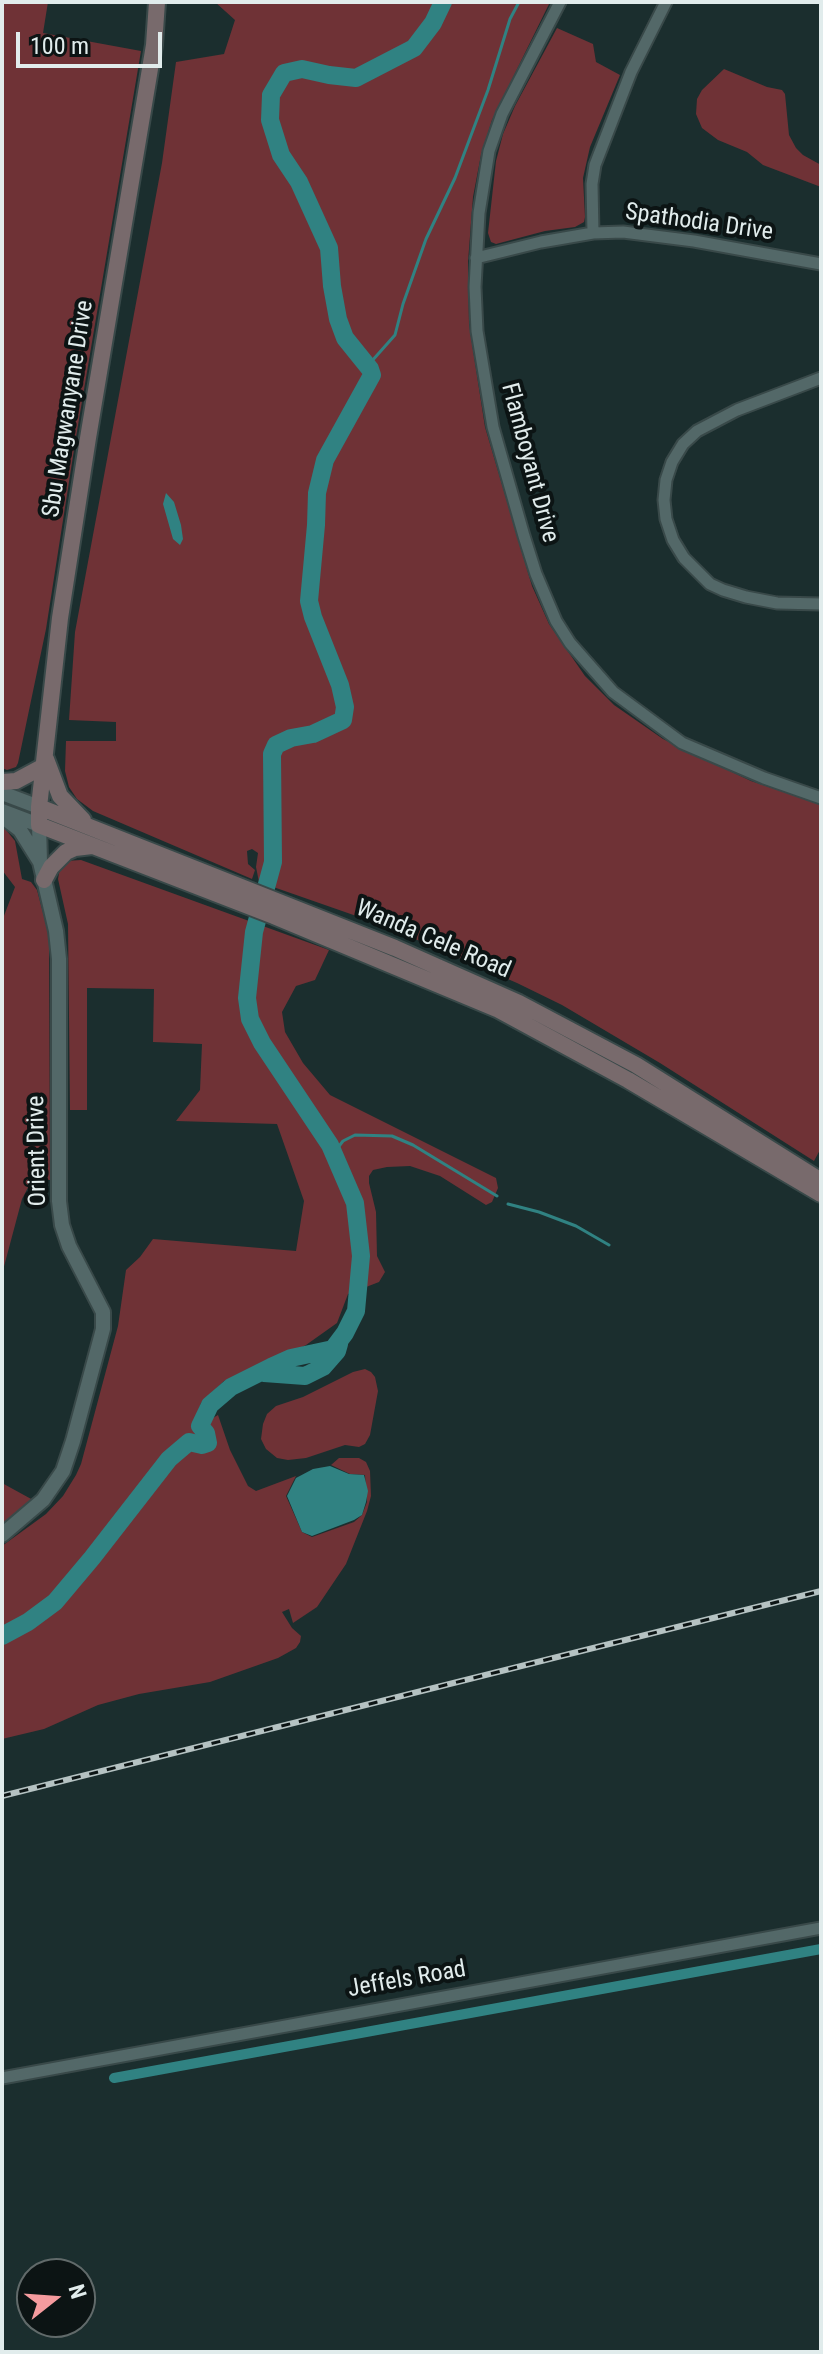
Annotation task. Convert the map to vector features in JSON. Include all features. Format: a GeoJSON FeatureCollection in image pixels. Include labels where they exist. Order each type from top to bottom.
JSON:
{"type":"FeatureCollection","features":[{"type":"Feature","properties":{"kind":"main road","name":"Sbu Magwanyane Drive"},"geometry":{"type":"LineString","coordinates":[[39,825],[60,618],[154,45],[157,2]]}},
{"type":"Feature","properties":{"kind":"main road"},"geometry":{"type":"LineString","coordinates":[[2,782],[16,781],[44,762],[60,796],[91,827]]}},
{"type":"Feature","properties":{"kind":"main road","name":"Wanda Cele Road"},"geometry":{"type":"LineString","coordinates":[[39,807],[91,827],[247,898]]}},
{"type":"Feature","properties":{"kind":"main road","name":"Wanda Cele Road"},"geometry":{"type":"LineString","coordinates":[[39,825],[469,979],[636,1065],[821,1181]]}},
{"type":"Feature","properties":{"kind":"main road"},"geometry":{"type":"LineString","coordinates":[[44,880],[51,867],[66,852],[98,846]]}},
{"type":"Feature","properties":{"kind":"main road","name":"Wanda Cele Road"},"geometry":{"type":"LineString","coordinates":[[278,909],[497,1009],[628,1080],[821,1194]]}},
{"type":"Feature","properties":{"kind":"street","name":"Flamboyant Drive"},"geometry":{"type":"LineString","coordinates":[[560,2],[513,91],[489,151],[479,213],[476,258],[477,331],[493,427],[536,574],[556,621],[570,643],[613,692],[682,743],[821,798]]}},
{"type":"Feature","properties":{"kind":"street"},"geometry":{"type":"LineString","coordinates":[[593,233],[592,184],[595,165],[631,72],[666,2]]}},
{"type":"Feature","properties":{"kind":"street","name":"Spathodia Drive"},"geometry":{"type":"LineString","coordinates":[[476,258],[541,242],[593,233],[623,232],[694,241],[821,264]]}},
{"type":"Feature","properties":{"kind":"street"},"geometry":{"type":"LineString","coordinates":[[821,378],[737,410],[697,431],[683,444],[672,462],[664,500],[673,540],[684,558],[710,584],[746,597],[777,603],[821,604]]}},
{"type":"Feature","properties":{"kind":"street","name":"Wanda Cele Road"},"geometry":{"type":"LineString","coordinates":[[2,793],[39,807]]}},
{"type":"Feature","properties":{"kind":"street"},"geometry":{"type":"LineString","coordinates":[[2,813],[20,830],[40,862]]}},
{"type":"Feature","properties":{"kind":"street","name":"Wanda Cele Road"},"geometry":{"type":"LineString","coordinates":[[2,813],[39,825]]}},
{"type":"Feature","properties":{"kind":"street","name":"Orient Drive"},"geometry":{"type":"LineString","coordinates":[[2,1535],[43,1500],[63,1471],[103,1329],[103,1312],[69,1246],[62,1225],[59,1201],[59,959],[56,931],[40,862],[39,825]]}},
{"type":"Feature","properties":{"kind":"street","name":"Jeffels Road"},"geometry":{"type":"LineString","coordinates":[[2,2078],[821,1928]]}},
{"type":"Feature","properties":{"kind":"shaded area"},"geometry":{"type":"Polygon","coordinates":[[[2,2],[48,2],[43,33],[141,51],[46,629],[18,763],[7,770],[2,768],[2,2]]]}},
{"type":"Feature","properties":{"kind":"shaded area"},"geometry":{"type":"Polygon","coordinates":[[[215,2],[550,2],[492,120],[473,197],[468,262],[469,324],[485,427],[532,586],[549,624],[585,676],[614,705],[663,739],[751,781],[821,804],[821,1148],[814,1161],[562,1005],[385,926],[259,882],[256,867],[258,853],[252,849],[247,851],[248,864],[255,870],[252,879],[93,811],[77,799],[69,787],[65,771],[66,741],[116,741],[116,722],[69,720],[75,632],[162,163],[176,62],[224,54],[235,20],[215,2]]]}},
{"type":"Feature","properties":{"kind":"shaded area"},"geometry":{"type":"Polygon","coordinates":[[[557,28],[593,44],[596,62],[620,75],[590,147],[583,178],[584,222],[575,227],[545,231],[496,244],[491,242],[488,233],[496,161],[503,134],[557,28]]]}},
{"type":"Feature","properties":{"kind":"shaded area"},"geometry":{"type":"Polygon","coordinates":[[[724,69],[782,90],[789,135],[803,155],[821,165],[821,187],[763,165],[747,152],[718,140],[702,128],[696,114],[697,99],[724,69]]]}},
{"type":"Feature","properties":{"kind":"shaded area"},"geometry":{"type":"Polygon","coordinates":[[[2,825],[15,841],[22,879],[31,882],[37,890],[49,935],[50,1180],[32,1180],[22,1199],[2,1274],[2,921],[15,887],[2,870],[2,825]]]}},
{"type":"Feature","properties":{"kind":"shaded area"},"geometry":{"type":"Polygon","coordinates":[[[81,860],[329,950],[315,980],[296,986],[282,1012],[285,1032],[303,1063],[330,1095],[496,1178],[498,1188],[492,1202],[486,1205],[440,1176],[410,1166],[373,1170],[369,1183],[376,1212],[377,1256],[385,1272],[379,1282],[348,1294],[337,1323],[306,1345],[224,1381],[201,1403],[193,1426],[200,1450],[214,1447],[215,1436],[207,1427],[208,1421],[218,1415],[230,1450],[248,1486],[256,1491],[296,1476],[286,1496],[302,1532],[312,1537],[354,1522],[362,1515],[367,1502],[365,1475],[350,1474],[331,1465],[339,1458],[359,1458],[366,1462],[370,1471],[371,1496],[346,1564],[317,1607],[293,1623],[289,1609],[282,1612],[301,1636],[296,1648],[278,1658],[210,1682],[139,1694],[98,1705],[44,1729],[2,1739],[2,1546],[46,1514],[63,1496],[81,1464],[118,1326],[126,1270],[153,1239],[296,1251],[304,1201],[277,1124],[176,1121],[200,1090],[202,1044],[153,1042],[154,989],[87,988],[87,1110],[70,1110],[68,924],[58,879],[60,868],[66,861],[81,860]]]}},
{"type":"Feature","properties":{"kind":"shaded area"},"geometry":{"type":"Polygon","coordinates":[[[365,1369],[375,1377],[378,1391],[370,1435],[365,1444],[359,1447],[345,1445],[306,1458],[288,1460],[277,1458],[266,1449],[261,1439],[263,1424],[267,1414],[276,1406],[365,1369]]]}},
{"type":"Feature","properties":{"kind":"shaded area"},"geometry":{"type":"Polygon","coordinates":[[[2,1483],[33,1500],[2,1525],[2,1483]]]}},
{"type":"Feature","properties":{"kind":"water"},"geometry":{"type":"Polygon","coordinates":[[[166,493],[174,502],[181,525],[183,539],[180,545],[173,539],[163,504],[166,493]]]}},
{"type":"Feature","properties":{"kind":"water"},"geometry":{"type":"Polygon","coordinates":[[[330,1466],[349,1474],[364,1475],[368,1491],[366,1502],[362,1515],[312,1536],[302,1532],[287,1496],[296,1478],[313,1469],[330,1466]]]}},
{"type":"Feature","properties":{"kind":"waterway"},"geometry":{"type":"LineString","coordinates":[[2,1636],[55,1602],[169,1459],[189,1442],[208,1443],[206,1433],[200,1426],[210,1405],[231,1387],[271,1367],[291,1358],[333,1349],[356,1311],[361,1256],[355,1203],[330,1145],[262,1043],[250,1019],[247,998],[254,932],[273,862],[272,754],[276,745],[291,738],[313,734],[343,720],[345,707],[340,685],[309,601],[317,493],[325,460],[372,375],[345,338],[338,319],[329,248],[299,182],[281,155],[270,120],[271,95],[284,73],[302,69],[356,78],[414,48],[433,23],[443,2]]}},
{"type":"Feature","properties":{"kind":"waterway"},"geometry":{"type":"LineString","coordinates":[[370,369],[371,362],[395,335],[426,239],[455,178],[488,90],[510,19],[519,2]]}},
{"type":"Feature","properties":{"kind":"waterway"},"geometry":{"type":"LineString","coordinates":[[333,1154],[343,1141],[355,1135],[392,1136],[413,1145],[497,1196]]}},
{"type":"Feature","properties":{"kind":"waterway"},"geometry":{"type":"LineString","coordinates":[[508,1204],[576,1226],[609,1245]]}},
{"type":"Feature","properties":{"kind":"waterway"},"geometry":{"type":"LineString","coordinates":[[264,1373],[305,1376],[323,1367],[339,1344]]}},
{"type":"Feature","properties":{"kind":"waterway"},"geometry":{"type":"LineString","coordinates":[[114,2078],[821,1949]]}},
{"type":"Feature","properties":{"kind":"railway"},"geometry":{"type":"LineString","coordinates":[[2,1796],[821,1591]]}}]}
